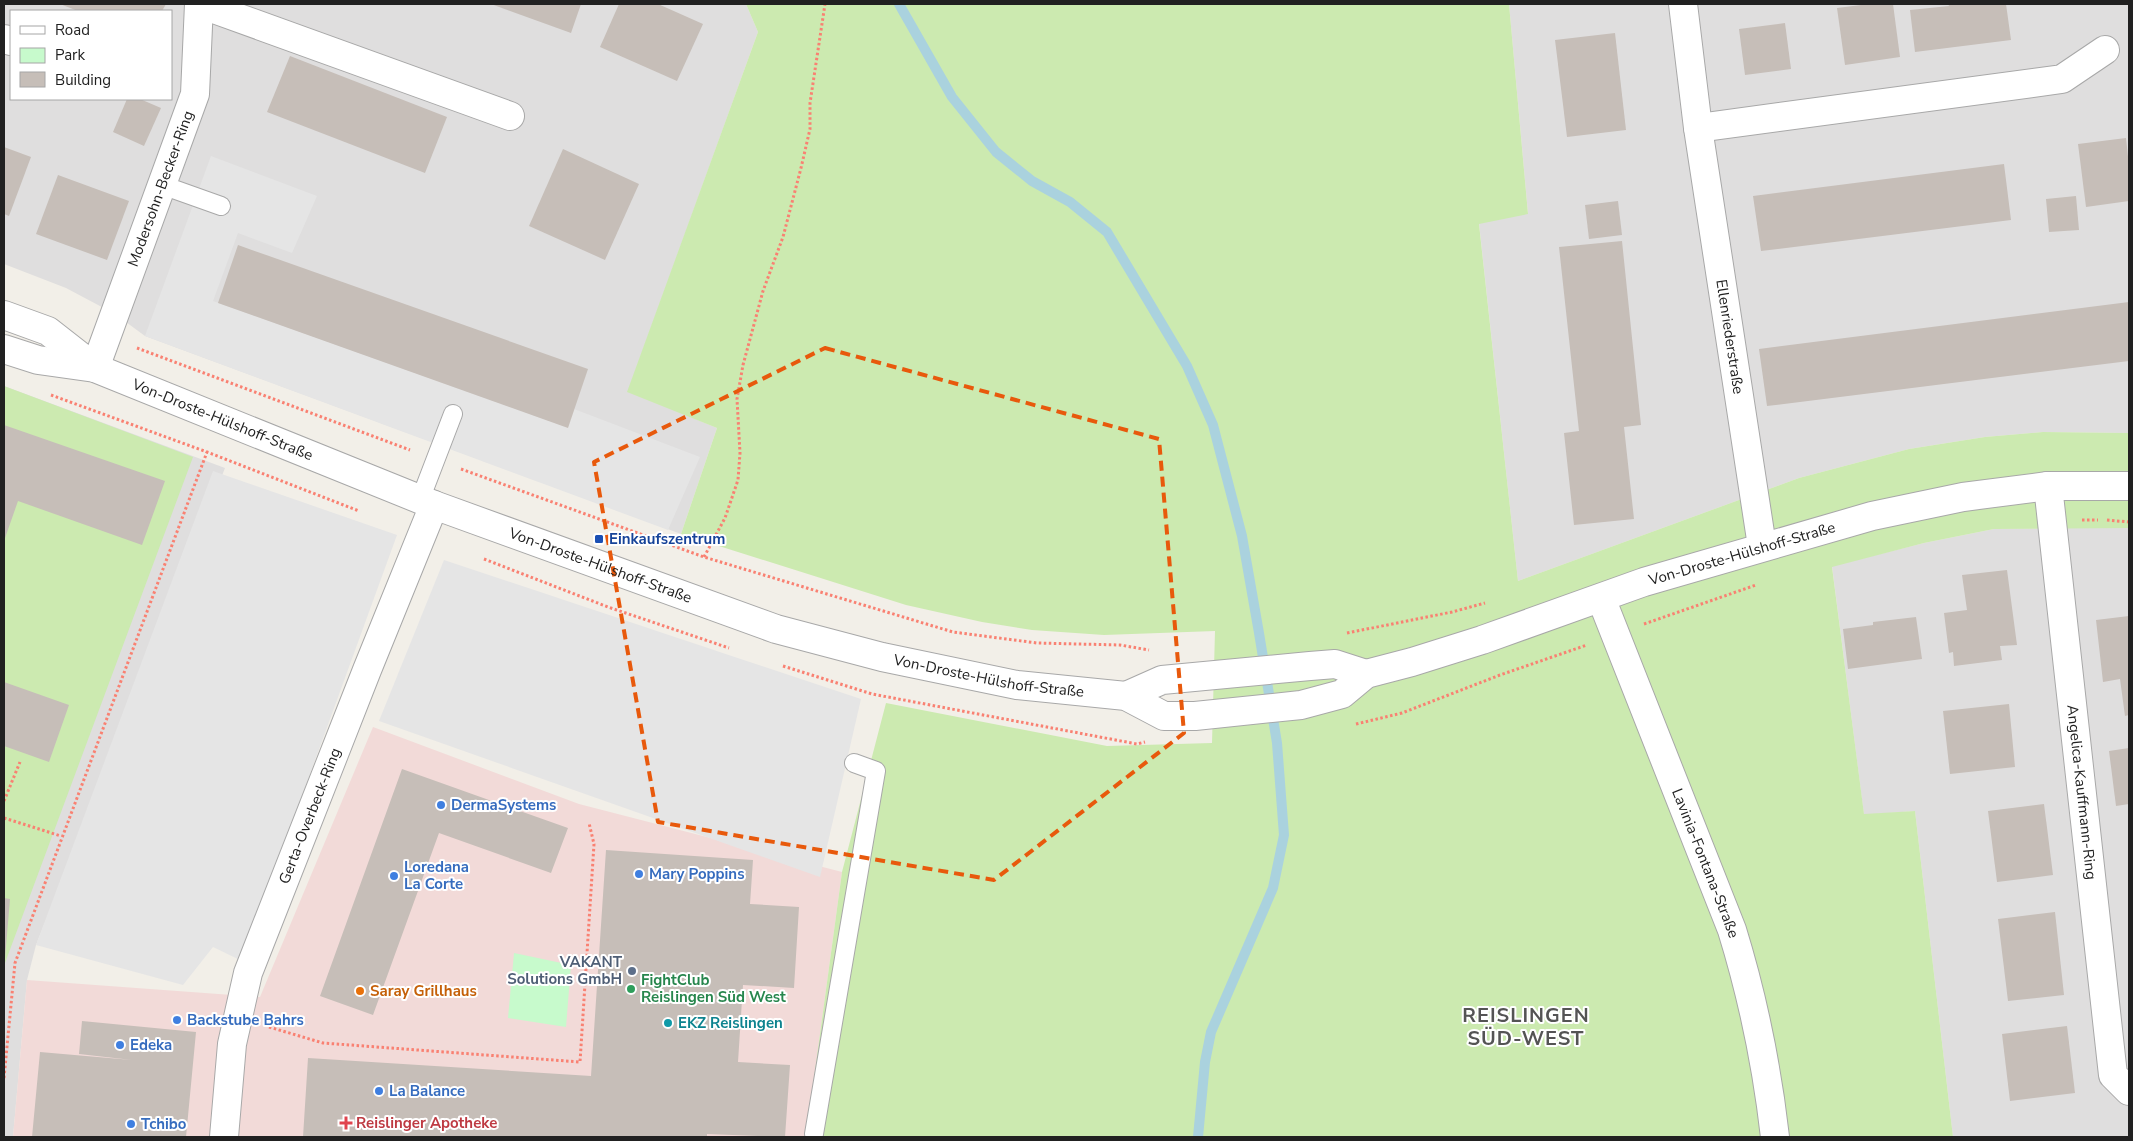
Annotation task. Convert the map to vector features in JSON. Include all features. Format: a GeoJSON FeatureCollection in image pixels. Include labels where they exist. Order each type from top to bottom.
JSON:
{"type":"FeatureCollection","features":[{"type":"Feature","properties":{"kind":"street","name":"Modersohn-Becker-Ring"},"geometry":{"type":"LineString","coordinates":[[95,368],[195,94],[200,4],[510,116]]}},
{"type":"Feature","properties":{"kind":"street","name":"Ellenriederstraße"},"geometry":{"type":"LineString","coordinates":[[1683,4],[1698,128],[1762,546]]}},
{"type":"Feature","properties":{"kind":"street"},"geometry":{"type":"LineString","coordinates":[[1698,128],[2062,79],[2105,50]]}},
{"type":"Feature","properties":{"kind":"street","name":"Von-Droste-Hülshoff-Straße"},"geometry":{"type":"LineString","coordinates":[[4,315],[48,332],[95,368]]}},
{"type":"Feature","properties":{"kind":"street","name":"Von-Droste-Hülshoff-Straße"},"geometry":{"type":"LineString","coordinates":[[4,349],[38,360],[95,368],[427,503],[776,629],[882,657],[1018,685],[1126,696],[1164,716],[1195,716],[1301,705],[1342,694],[1366,674],[1421,660],[1644,582],[1762,546],[1872,516],[1963,497],[2048,486],[2129,486]]}},
{"type":"Feature","properties":{"kind":"street","name":"Angelica-Kauffmann-Ring"},"geometry":{"type":"LineString","coordinates":[[2048,486],[2113,1075],[2129,1091]]}},
{"type":"Feature","properties":{"kind":"street","name":"Gerta-Overbeck-Ring"},"geometry":{"type":"LineString","coordinates":[[224,1137],[237,1018],[248,973],[366,670],[427,503]]}},
{"type":"Feature","properties":{"kind":"street","name":"Lavinia-Fontana-Straße"},"geometry":{"type":"LineString","coordinates":[[1601,598],[1732,930],[1746,976],[1760,1038],[1775,1137]]}},
{"type":"Feature","properties":{"kind":"street","name":"Von-Droste-Hülshoff-Straße"},"geometry":{"type":"LineString","coordinates":[[1126,696],[1162,680],[1335,664],[1366,674]]}},
{"type":"Feature","properties":{"kind":"lane"},"geometry":{"type":"LineString","coordinates":[[162,185],[221,206]]}},
{"type":"Feature","properties":{"kind":"lane"},"geometry":{"type":"LineString","coordinates":[[427,503],[436,460],[453,414]]}},
{"type":"Feature","properties":{"kind":"lane"},"geometry":{"type":"LineString","coordinates":[[814,1134],[876,771],[854,763]]}},
{"type":"Feature","properties":{"kind":"path"},"geometry":{"type":"LineString","coordinates":[[704,557],[725,518],[738,480],[740,453],[737,399],[743,365],[763,291],[783,237],[802,168],[810,129],[810,104],[825,4]]}},
{"type":"Feature","properties":{"kind":"path"},"geometry":{"type":"LineString","coordinates":[[106,337],[704,557],[952,632],[1037,643],[1120,645],[1156,651]]}},
{"type":"Feature","properties":{"kind":"path"},"geometry":{"type":"LineString","coordinates":[[4,1078],[14,964],[206,452],[222,420]]}},
{"type":"Feature","properties":{"kind":"path"},"geometry":{"type":"LineString","coordinates":[[2051,520],[2110,520],[2129,522]]}},
{"type":"Feature","properties":{"kind":"path"},"geometry":{"type":"LineString","coordinates":[[1353,724],[1402,713],[1500,675],[1762,583]]}},
{"type":"Feature","properties":{"kind":"path"},"geometry":{"type":"LineString","coordinates":[[4,801],[20,762]]}},
{"type":"Feature","properties":{"kind":"path"},"geometry":{"type":"LineString","coordinates":[[4,818],[61,836]]}},
{"type":"Feature","properties":{"kind":"path"},"geometry":{"type":"LineString","coordinates":[[237,1018],[323,1043],[580,1062],[594,844],[589,823]]}},
{"type":"Feature","properties":{"kind":"path"},"geometry":{"type":"LineString","coordinates":[[4,1024],[8,1029]]}},
{"type":"Feature","properties":{"kind":"highlighted area"},"geometry":{"type":"Polygon","coordinates":[[[825,348],[1159,439],[1184,733],[994,880],[658,822],[594,462],[825,348]]]}},
{"type":"Feature","properties":{"kind":"shaded area"},"geometry":{"type":"Polygon","coordinates":[[[4,4],[746,4],[758,32],[628,391],[717,428],[681,534],[145,336],[115,314],[66,288],[4,264],[4,4]]]}},
{"type":"Feature","properties":{"kind":"shaded area"},"geometry":{"type":"Polygon","coordinates":[[[1509,4],[2129,4],[2129,433],[2043,432],[1985,437],[1909,449],[1799,478],[1518,581],[1479,223],[1528,213],[1509,4]]]}},
{"type":"Feature","properties":{"kind":"shaded area"},"geometry":{"type":"Polygon","coordinates":[[[211,156],[317,196],[292,253],[238,233],[213,301],[567,427],[574,409],[700,457],[668,530],[145,336],[211,156]]]}},
{"type":"Feature","properties":{"kind":"shaded area"},"geometry":{"type":"Polygon","coordinates":[[[4,386],[225,468],[36,945],[27,980],[13,1137],[4,1137],[4,386]]]}},
{"type":"Feature","properties":{"kind":"shaded area"},"geometry":{"type":"Polygon","coordinates":[[[213,471],[397,535],[242,961],[213,947],[183,985],[36,945],[213,471]]]}},
{"type":"Feature","properties":{"kind":"shaded area"},"geometry":{"type":"Polygon","coordinates":[[[2129,528],[2129,1137],[1953,1137],[1915,811],[1864,815],[1832,566],[1924,543],[1994,529],[2129,528]]]}},
{"type":"Feature","properties":{"kind":"shaded area"},"geometry":{"type":"Polygon","coordinates":[[[444,560],[861,699],[820,877],[379,721],[444,560]]]}},
{"type":"Feature","properties":{"kind":"shaded area"},"geometry":{"type":"Polygon","coordinates":[[[373,727],[579,804],[842,872],[806,1137],[13,1137],[27,980],[260,997],[373,727]]]}},
{"type":"Feature","properties":{"kind":"green space"},"geometry":{"type":"Polygon","coordinates":[[[746,4],[1509,4],[1528,214],[1479,224],[1518,581],[1799,478],[1909,449],[1985,437],[2043,432],[2129,433],[2129,528],[1994,529],[1924,543],[1832,567],[1864,814],[1915,811],[1953,1137],[806,1137],[842,872],[886,703],[1107,746],[1212,743],[1215,631],[1104,635],[1032,630],[982,622],[906,605],[681,534],[717,428],[627,392],[758,32],[746,4]]]}},
{"type":"Feature","properties":{"kind":"green space"},"geometry":{"type":"Polygon","coordinates":[[[4,386],[193,457],[5,963],[4,972],[4,386]]]}},
{"type":"Feature","properties":{"kind":"green space"},"geometry":{"type":"Polygon","coordinates":[[[514,953],[571,965],[566,1027],[508,1018],[514,953]]]}},
{"type":"Feature","properties":{"kind":"building"},"geometry":{"type":"Polygon","coordinates":[[[60,4],[166,4],[163,10],[75,10],[60,4]]]}},
{"type":"Feature","properties":{"kind":"building"},"geometry":{"type":"Polygon","coordinates":[[[491,4],[581,4],[571,33],[491,4]]]}},
{"type":"Feature","properties":{"kind":"building"},"geometry":{"type":"Polygon","coordinates":[[[619,4],[658,4],[703,24],[677,81],[600,47],[619,4]]]}},
{"type":"Feature","properties":{"kind":"building"},"geometry":{"type":"Polygon","coordinates":[[[1869,4],[1893,4],[1900,57],[1845,65],[1837,8],[1869,4]]]}},
{"type":"Feature","properties":{"kind":"building"},"geometry":{"type":"Polygon","coordinates":[[[1948,4],[2006,4],[2011,40],[1915,52],[1910,10],[1949,6],[1948,4]]]}},
{"type":"Feature","properties":{"kind":"building"},"geometry":{"type":"Polygon","coordinates":[[[1785,23],[1791,69],[1745,75],[1739,29],[1785,23]]]}},
{"type":"Feature","properties":{"kind":"building"},"geometry":{"type":"Polygon","coordinates":[[[1615,33],[1626,130],[1567,137],[1555,40],[1615,33]]]}},
{"type":"Feature","properties":{"kind":"building"},"geometry":{"type":"Polygon","coordinates":[[[290,56],[447,117],[425,173],[267,112],[290,56]]]}},
{"type":"Feature","properties":{"kind":"building"},"geometry":{"type":"Polygon","coordinates":[[[127,100],[142,100],[161,108],[144,146],[113,132],[127,100]]]}},
{"type":"Feature","properties":{"kind":"building"},"geometry":{"type":"Polygon","coordinates":[[[2126,138],[2129,166],[2129,201],[2086,207],[2078,144],[2126,138]]]}},
{"type":"Feature","properties":{"kind":"building"},"geometry":{"type":"Polygon","coordinates":[[[4,147],[31,157],[9,216],[4,214],[4,147]]]}},
{"type":"Feature","properties":{"kind":"building"},"geometry":{"type":"Polygon","coordinates":[[[563,149],[639,184],[605,260],[529,226],[563,149]]]}},
{"type":"Feature","properties":{"kind":"building"},"geometry":{"type":"Polygon","coordinates":[[[2004,164],[2011,220],[1761,251],[1753,196],[2004,164]]]}},
{"type":"Feature","properties":{"kind":"building"},"geometry":{"type":"Polygon","coordinates":[[[58,175],[129,201],[107,260],[36,234],[58,175]]]}},
{"type":"Feature","properties":{"kind":"building"},"geometry":{"type":"Polygon","coordinates":[[[2076,196],[2079,230],[2049,232],[2046,199],[2076,196]]]}},
{"type":"Feature","properties":{"kind":"building"},"geometry":{"type":"Polygon","coordinates":[[[1618,201],[1622,235],[1589,239],[1585,205],[1618,201]]]}},
{"type":"Feature","properties":{"kind":"building"},"geometry":{"type":"Polygon","coordinates":[[[1622,241],[1641,425],[1624,427],[1634,519],[1574,525],[1564,433],[1579,431],[1559,247],[1622,241]]]}},
{"type":"Feature","properties":{"kind":"building"},"geometry":{"type":"Polygon","coordinates":[[[238,245],[588,369],[568,428],[218,303],[238,245]]]}},
{"type":"Feature","properties":{"kind":"building"},"geometry":{"type":"Polygon","coordinates":[[[2129,302],[2129,361],[1767,406],[1759,349],[2129,302]]]}},
{"type":"Feature","properties":{"kind":"building"},"geometry":{"type":"Polygon","coordinates":[[[4,425],[165,481],[142,545],[18,501],[4,541],[4,425]]]}},
{"type":"Feature","properties":{"kind":"building"},"geometry":{"type":"Polygon","coordinates":[[[2007,570],[2017,645],[2000,646],[2002,660],[1954,666],[1953,652],[1949,653],[1944,613],[1967,610],[1962,575],[2007,570]]]}},
{"type":"Feature","properties":{"kind":"building"},"geometry":{"type":"Polygon","coordinates":[[[2129,616],[2129,715],[2125,716],[2120,679],[2103,682],[2096,620],[2129,616]]]}},
{"type":"Feature","properties":{"kind":"building"},"geometry":{"type":"Polygon","coordinates":[[[1916,617],[1922,659],[1848,669],[1843,629],[1873,625],[1873,622],[1916,617]]]}},
{"type":"Feature","properties":{"kind":"building"},"geometry":{"type":"Polygon","coordinates":[[[4,682],[69,705],[49,762],[4,746],[4,682]]]}},
{"type":"Feature","properties":{"kind":"building"},"geometry":{"type":"Polygon","coordinates":[[[2009,704],[2015,767],[1950,774],[1943,711],[2009,704]]]}},
{"type":"Feature","properties":{"kind":"building"},"geometry":{"type":"Polygon","coordinates":[[[2129,748],[2129,804],[2116,806],[2109,751],[2129,748]]]}},
{"type":"Feature","properties":{"kind":"building"},"geometry":{"type":"Polygon","coordinates":[[[402,769],[568,828],[551,873],[439,833],[373,1015],[320,996],[402,769]]]}},
{"type":"Feature","properties":{"kind":"building"},"geometry":{"type":"Polygon","coordinates":[[[2044,804],[2053,875],[1997,882],[1988,811],[2044,804]]]}},
{"type":"Feature","properties":{"kind":"building","name":"EKZ Reislingen"},"geometry":{"type":"Polygon","coordinates":[[[606,850],[753,860],[750,904],[799,907],[794,988],[743,985],[738,1062],[790,1065],[785,1137],[707,1134],[707,1137],[303,1137],[308,1058],[591,1076],[606,850]]]}},
{"type":"Feature","properties":{"kind":"building"},"geometry":{"type":"Polygon","coordinates":[[[4,898],[10,899],[5,958],[4,958],[4,898]]]}},
{"type":"Feature","properties":{"kind":"building"},"geometry":{"type":"Polygon","coordinates":[[[2055,912],[2064,995],[2008,1001],[1998,919],[2055,912]]]}},
{"type":"Feature","properties":{"kind":"building"},"geometry":{"type":"Polygon","coordinates":[[[82,1021],[196,1032],[186,1137],[32,1137],[40,1052],[132,1060],[79,1054],[82,1021]]]}},
{"type":"Feature","properties":{"kind":"building"},"geometry":{"type":"Polygon","coordinates":[[[2067,1026],[2075,1093],[2010,1101],[2002,1034],[2067,1026]]]}},
{"type":"Feature","properties":{"kind":"waterway"},"geometry":{"type":"LineString","coordinates":[[899,4],[952,97],[996,152],[1032,181],[1070,202],[1107,232],[1187,366],[1213,425],[1242,536],[1259,633],[1277,743],[1284,835],[1273,888],[1211,1032],[1205,1062],[1198,1137]]}},
{"type":"Feature","properties":{"kind":"place","name":"Einkaufszentrum"},"geometry":{"type":"Point","coordinates":[599,539]}},
{"type":"Feature","properties":{"kind":"place","name":"DermaSystems"},"geometry":{"type":"Point","coordinates":[441,805]}},
{"type":"Feature","properties":{"kind":"place","name":"Mary Poppins"},"geometry":{"type":"Point","coordinates":[639,874]}},
{"type":"Feature","properties":{"kind":"place","name":"Loredana La Corte"},"geometry":{"type":"Point","coordinates":[394,876]}},
{"type":"Feature","properties":{"kind":"place","name":"VAKANT Solutions GmbH"},"geometry":{"type":"Point","coordinates":[632,971]}},
{"type":"Feature","properties":{"kind":"place","name":"FightClub Reislingen Süd West"},"geometry":{"type":"Point","coordinates":[631,989]}},
{"type":"Feature","properties":{"kind":"place","name":"Saray Grillhaus"},"geometry":{"type":"Point","coordinates":[360,991]}},
{"type":"Feature","properties":{"kind":"place","name":"Backstube Bahrs"},"geometry":{"type":"Point","coordinates":[177,1020]}},
{"type":"Feature","properties":{"kind":"place","name":"EKZ Reislingen"},"geometry":{"type":"Point","coordinates":[668,1023]}},
{"type":"Feature","properties":{"kind":"place","name":"Edeka"},"geometry":{"type":"Point","coordinates":[120,1045]}},
{"type":"Feature","properties":{"kind":"place","name":"La Balance"},"geometry":{"type":"Point","coordinates":[379,1091]}},
{"type":"Feature","properties":{"kind":"place","name":"Reislinger Apotheke"},"geometry":{"type":"Point","coordinates":[346,1123]}},
{"type":"Feature","properties":{"kind":"place","name":"Tchibo"},"geometry":{"type":"Point","coordinates":[131,1124]}},
{"type":"Feature","properties":{"kind":"district","name":"REISLINGEN SÜD-WEST"},"geometry":{"type":"Point","coordinates":[1526,1026]}}]}
